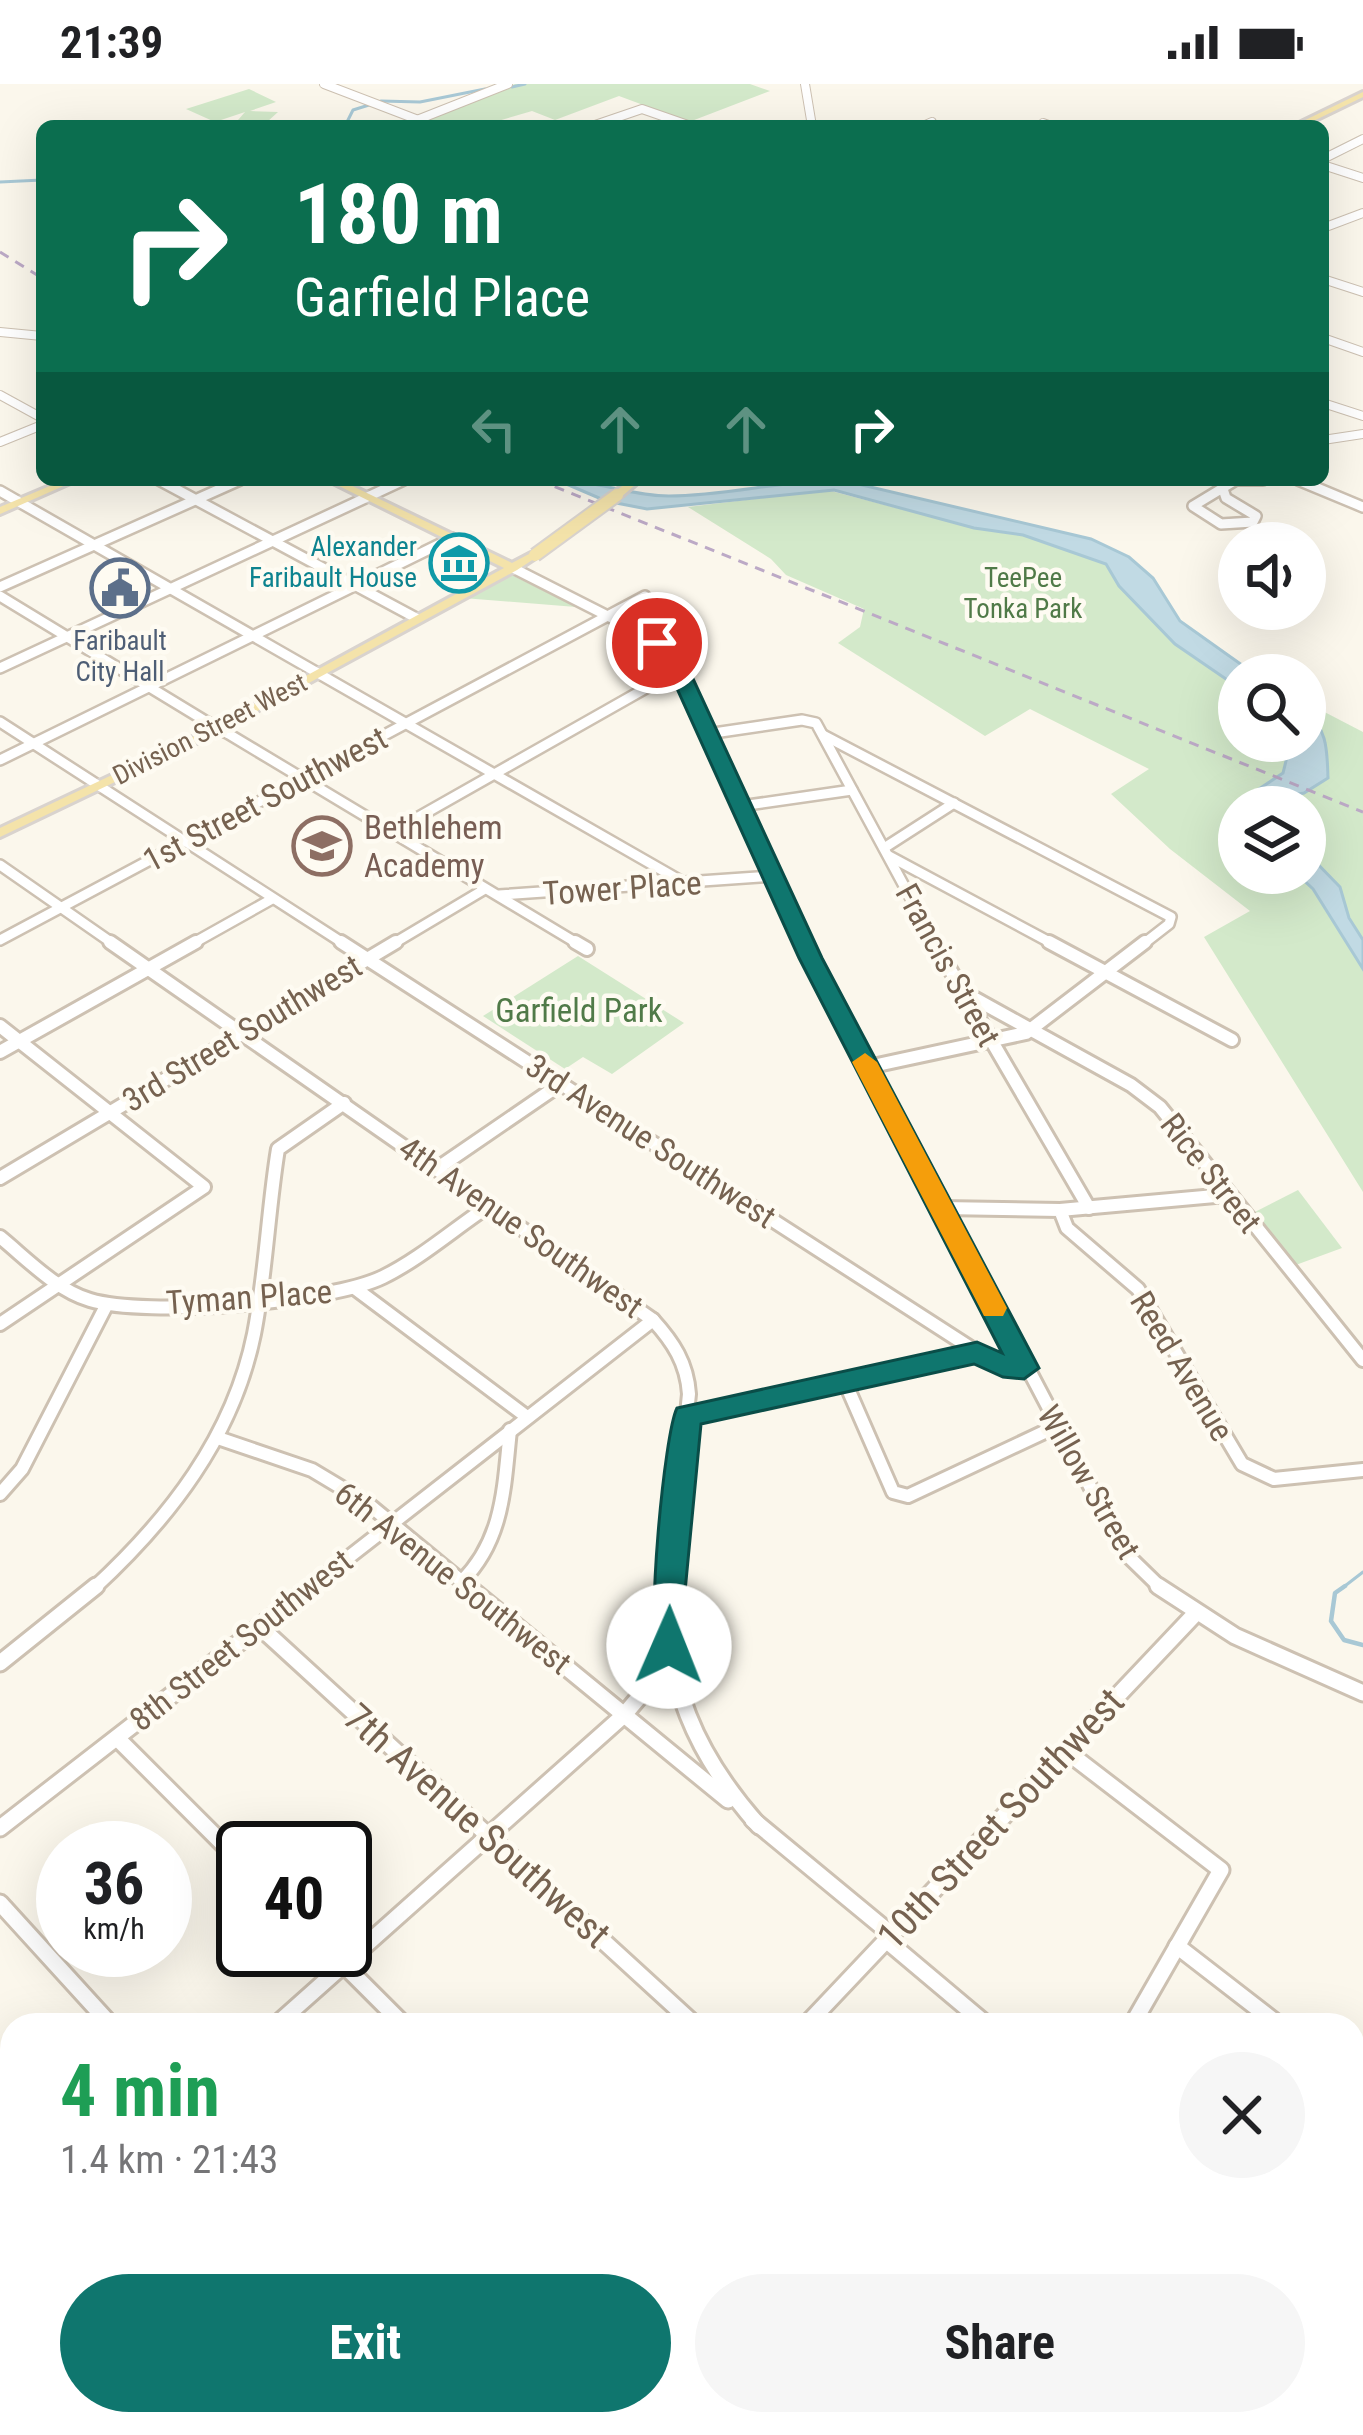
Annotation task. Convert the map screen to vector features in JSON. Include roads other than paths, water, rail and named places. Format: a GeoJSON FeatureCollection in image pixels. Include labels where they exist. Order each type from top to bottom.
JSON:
{"type":"FeatureCollection","features":[{"type":"Feature","properties":{"kind":"main road"},"geometry":{"type":"LineString","coordinates":[[1310,120],[1363,94]]}},
{"type":"Feature","properties":{"kind":"main road"},"geometry":{"type":"LineString","coordinates":[[0,511],[58,486]]}},
{"type":"Feature","properties":{"kind":"main road"},"geometry":{"type":"LineString","coordinates":[[344,486],[513,568]]}},
{"type":"Feature","properties":{"kind":"main road","name":"Division Street West"},"geometry":{"type":"LineString","coordinates":[[0,833],[101,785],[535,556],[628,486]]}},
{"type":"Feature","properties":{"kind":"street"},"geometry":{"type":"LineString","coordinates":[[324,84],[417,119],[508,84]]}},
{"type":"Feature","properties":{"kind":"street"},"geometry":{"type":"LineString","coordinates":[[805,84],[811,120]]}},
{"type":"Feature","properties":{"kind":"street"},"geometry":{"type":"LineString","coordinates":[[611,120],[642,110],[670,120]]}},
{"type":"Feature","properties":{"kind":"street"},"geometry":{"type":"LineString","coordinates":[[1329,159],[1361,142]]}},
{"type":"Feature","properties":{"kind":"street"},"geometry":{"type":"LineString","coordinates":[[1329,164],[1363,178]]}},
{"type":"Feature","properties":{"kind":"street"},"geometry":{"type":"LineString","coordinates":[[1329,226],[1360,213]]}},
{"type":"Feature","properties":{"kind":"street"},"geometry":{"type":"LineString","coordinates":[[1344,286],[1363,275]]}},
{"type":"Feature","properties":{"kind":"street"},"geometry":{"type":"LineString","coordinates":[[1329,281],[1363,292]]}},
{"type":"Feature","properties":{"kind":"street"},"geometry":{"type":"LineString","coordinates":[[0,332],[36,336]]}},
{"type":"Feature","properties":{"kind":"street"},"geometry":{"type":"LineString","coordinates":[[1329,340],[1363,352]]}},
{"type":"Feature","properties":{"kind":"street"},"geometry":{"type":"LineString","coordinates":[[0,395],[36,418]]}},
{"type":"Feature","properties":{"kind":"street"},"geometry":{"type":"LineString","coordinates":[[1329,405],[1362,417]]}},
{"type":"Feature","properties":{"kind":"street"},"geometry":{"type":"LineString","coordinates":[[0,442],[36,425]]}},
{"type":"Feature","properties":{"kind":"street"},"geometry":{"type":"LineString","coordinates":[[1329,439],[1363,434]]}},
{"type":"Feature","properties":{"kind":"street"},"geometry":{"type":"LineString","coordinates":[[170,486],[416,618]]}},
{"type":"Feature","properties":{"kind":"street"},"geometry":{"type":"LineString","coordinates":[[226,486],[0,592],[66,637],[587,949]]}},
{"type":"Feature","properties":{"kind":"street"},"geometry":{"type":"LineString","coordinates":[[0,668],[392,486]]}},
{"type":"Feature","properties":{"kind":"street"},"geometry":{"type":"LineString","coordinates":[[1223,489],[1226,498],[1256,516],[1253,523],[1235,528],[1220,525],[1195,510],[1196,502],[1227,486]]}},
{"type":"Feature","properties":{"kind":"street"},"geometry":{"type":"LineString","coordinates":[[1312,486],[1363,507]]}},
{"type":"Feature","properties":{"kind":"street"},"geometry":{"type":"LineString","coordinates":[[0,491],[688,885]]}},
{"type":"Feature","properties":{"kind":"street"},"geometry":{"type":"LineString","coordinates":[[0,760],[452,538]]}},
{"type":"Feature","properties":{"kind":"street","name":"Willow Street"},"geometry":{"type":"LineString","coordinates":[[513,568],[657,643],[678,670],[868,1067],[1125,1553],[1159,1589],[1195,1614],[1363,1693]]}},
{"type":"Feature","properties":{"kind":"street","name":"1st Street Southwest"},"geometry":{"type":"LineString","coordinates":[[0,940],[645,596]]}},
{"type":"Feature","properties":{"kind":"street"},"geometry":{"type":"LineString","coordinates":[[392,832],[678,670]]}},
{"type":"Feature","properties":{"kind":"street","name":"Francis Street"},"geometry":{"type":"LineString","coordinates":[[707,734],[813,721],[989,1042],[1089,1208]]}},
{"type":"Feature","properties":{"kind":"street","name":"3rd Avenue Southwest"},"geometry":{"type":"LineString","coordinates":[[0,722],[977,1352],[1003,1366],[1024,1368]]}},
{"type":"Feature","properties":{"kind":"street"},"geometry":{"type":"LineString","coordinates":[[823,736],[1172,917],[1031,1029],[868,1067]]}},
{"type":"Feature","properties":{"kind":"street"},"geometry":{"type":"LineString","coordinates":[[741,806],[852,790]]}},
{"type":"Feature","properties":{"kind":"street"},"geometry":{"type":"LineString","coordinates":[[953,803],[886,852],[1232,1040]]}},
{"type":"Feature","properties":{"kind":"street","name":"4th Avenue Southwest"},"geometry":{"type":"LineString","coordinates":[[0,866],[653,1320],[680,1354],[690,1395],[668,1602],[674,1678],[695,1739],[734,1799],[759,1826]]}},
{"type":"Feature","properties":{"kind":"street","name":"Tower Place"},"geometry":{"type":"LineString","coordinates":[[491,892],[688,885],[773,876]]}},
{"type":"Feature","properties":{"kind":"street","name":"3rd Street Southwest"},"geometry":{"type":"LineString","coordinates":[[0,1178],[471,897],[491,892]]}},
{"type":"Feature","properties":{"kind":"street"},"geometry":{"type":"LineString","coordinates":[[0,1052],[272,898]]}},
{"type":"Feature","properties":{"kind":"street","name":"Rice Street"},"geometry":{"type":"LineString","coordinates":[[961,991],[1147,1095],[1363,1360]]}},
{"type":"Feature","properties":{"kind":"street"},"geometry":{"type":"LineString","coordinates":[[0,1026],[204,1186],[198,1195],[0,1324]]}},
{"type":"Feature","properties":{"kind":"street"},"geometry":{"type":"LineString","coordinates":[[438,1168],[562,1083]]}},
{"type":"Feature","properties":{"kind":"street"},"geometry":{"type":"LineString","coordinates":[[0,1663],[123,1565],[178,1502],[218,1438],[246,1369],[278,1149],[344,1103]]}},
{"type":"Feature","properties":{"kind":"street"},"geometry":{"type":"LineString","coordinates":[[942,1208],[1060,1210],[1226,1195]]}},
{"type":"Feature","properties":{"kind":"street","name":"Tyman Place"},"geometry":{"type":"LineString","coordinates":[[60,1285],[107,1304],[308,1300],[356,1289],[411,1260],[490,1205]]}},
{"type":"Feature","properties":{"kind":"street","name":"Reed Avenue"},"geometry":{"type":"LineString","coordinates":[[1060,1210],[1067,1228],[1138,1289],[1235,1456],[1251,1471],[1274,1480],[1363,1469]]}},
{"type":"Feature","properties":{"kind":"street"},"geometry":{"type":"LineString","coordinates":[[0,1237],[60,1285]]}},
{"type":"Feature","properties":{"kind":"street"},"geometry":{"type":"LineString","coordinates":[[356,1289],[527,1418]]}},
{"type":"Feature","properties":{"kind":"street"},"geometry":{"type":"LineString","coordinates":[[0,1494],[22,1468],[107,1304]]}},
{"type":"Feature","properties":{"kind":"street","name":"8th Street Southwest"},"geometry":{"type":"LineString","coordinates":[[0,1828],[653,1320]]}},
{"type":"Feature","properties":{"kind":"street"},"geometry":{"type":"LineString","coordinates":[[688,1416],[977,1352]]}},
{"type":"Feature","properties":{"kind":"street"},"geometry":{"type":"LineString","coordinates":[[845,1382],[893,1492],[900,1496],[1055,1427]]}},
{"type":"Feature","properties":{"kind":"street"},"geometry":{"type":"LineString","coordinates":[[462,1581],[485,1559],[497,1533],[510,1430]]}},
{"type":"Feature","properties":{"kind":"street","name":"6th Avenue Southwest"},"geometry":{"type":"LineString","coordinates":[[218,1438],[312,1470],[392,1524],[759,1826],[974,2013]]}},
{"type":"Feature","properties":{"kind":"street","name":"10th Street Southwest"},"geometry":{"type":"LineString","coordinates":[[817,2013],[1195,1614]]}},
{"type":"Feature","properties":{"kind":"street","name":"7th Avenue Southwest"},"geometry":{"type":"LineString","coordinates":[[259,1626],[682,2013]]}},
{"type":"Feature","properties":{"kind":"street"},"geometry":{"type":"LineString","coordinates":[[372,1940],[624,1715],[651,1684],[669,1646]]}},
{"type":"Feature","properties":{"kind":"street"},"geometry":{"type":"LineString","coordinates":[[116,1738],[216,1837]]}},
{"type":"Feature","properties":{"kind":"street"},"geometry":{"type":"LineString","coordinates":[[1066,1751],[1221,1870],[1139,2013]]}},
{"type":"Feature","properties":{"kind":"street"},"geometry":{"type":"LineString","coordinates":[[0,1903],[100,2013]]}},
{"type":"Feature","properties":{"kind":"street"},"geometry":{"type":"LineString","coordinates":[[1177,1946],[1264,2013]]}},
{"type":"Feature","properties":{"kind":"street"},"geometry":{"type":"LineString","coordinates":[[290,2013],[330,1977]]}},
{"type":"Feature","properties":{"kind":"street"},"geometry":{"type":"LineString","coordinates":[[356,1977],[392,2013]]}},
{"type":"Feature","properties":{"kind":"water"},"geometry":{"type":"Polygon","coordinates":[[[571,486],[669,496],[769,486],[866,486],[1091,539],[1129,557],[1153,578],[1180,621],[1226,654],[1218,654],[1218,674],[1175,644],[1119,586],[1106,564],[1023,535],[974,528],[834,490],[647,509],[606,501],[571,486]]]}},
{"type":"Feature","properties":{"kind":"water"},"geometry":{"type":"Polygon","coordinates":[[[1326,750],[1328,778],[1315,786],[1264,786],[1283,773],[1286,762],[1326,762],[1326,750]]]}},
{"type":"Feature","properties":{"kind":"water"},"geometry":{"type":"Polygon","coordinates":[[[1326,873],[1340,887],[1349,918],[1363,940],[1363,969],[1316,894],[1326,894],[1326,873]]]}},
{"type":"Feature","properties":{"kind":"waterway"},"geometry":{"type":"LineString","coordinates":[[512,87],[525,84]]}},
{"type":"Feature","properties":{"kind":"waterway"},"geometry":{"type":"LineString","coordinates":[[381,101],[420,102],[485,89]]}},
{"type":"Feature","properties":{"kind":"waterway"},"geometry":{"type":"LineString","coordinates":[[348,120],[353,110],[369,105]]}},
{"type":"Feature","properties":{"kind":"waterway"},"geometry":{"type":"LineString","coordinates":[[0,182],[36,180]]}},
{"type":"Feature","properties":{"kind":"waterway"},"geometry":{"type":"LineString","coordinates":[[1344,1587],[1363,1572]]}},
{"type":"Feature","properties":{"kind":"waterway"},"geometry":{"type":"LineString","coordinates":[[1344,1587],[1335,1593],[1331,1621],[1344,1640],[1363,1645]]}},
{"type":"Feature","properties":{"kind":"railway"},"geometry":{"type":"LineString","coordinates":[[0,252],[36,274]]}},
{"type":"Feature","properties":{"kind":"railway"},"geometry":{"type":"LineString","coordinates":[[553,486],[1363,812]]}},
{"type":"Feature","properties":{"kind":"place","name":"Alexander Faribault House"},"geometry":{"type":"Point","coordinates":[459,563]}},
{"type":"Feature","properties":{"kind":"place","name":"Faribault City Hall"},"geometry":{"type":"Point","coordinates":[120,588]}},
{"type":"Feature","properties":{"kind":"place","name":"Bethlehem Academy"},"geometry":{"type":"Point","coordinates":[322,846]}},
{"type":"Feature","properties":{"kind":"park label","name":"TeePee Tonka Park"},"geometry":{"type":"Point","coordinates":[1023,594]}},
{"type":"Feature","properties":{"kind":"park label","name":"Garfield Park"},"geometry":{"type":"Point","coordinates":[579,1010]}}]}
